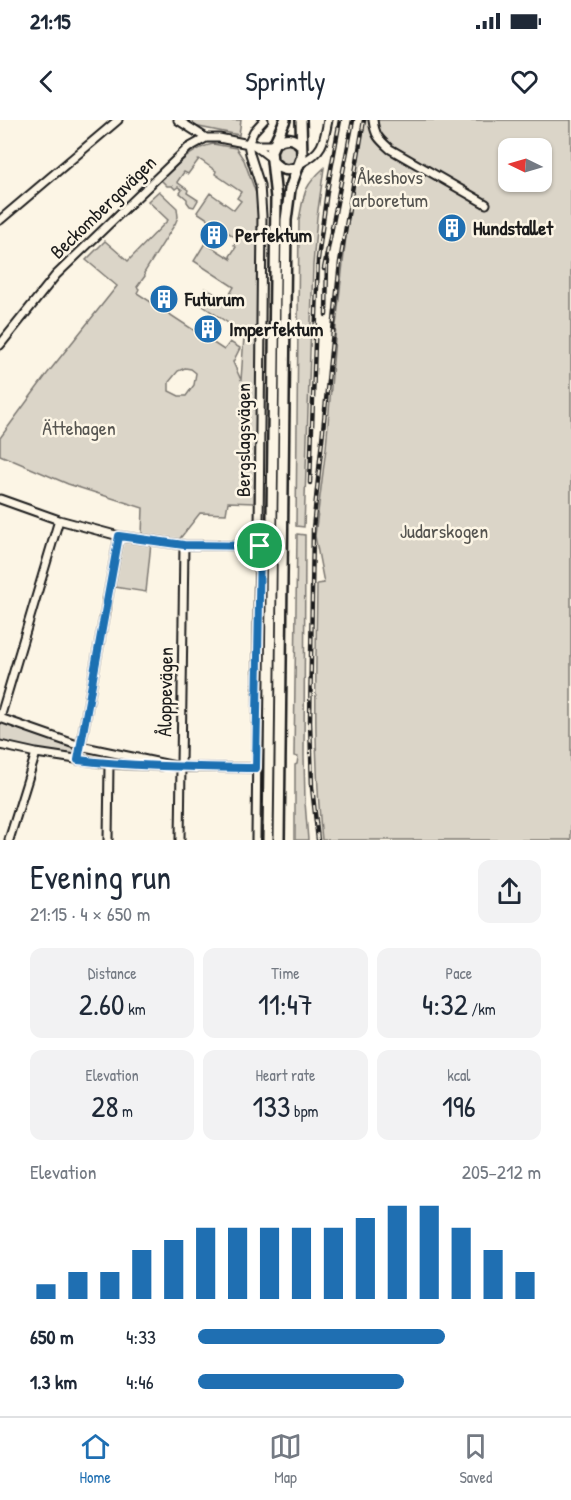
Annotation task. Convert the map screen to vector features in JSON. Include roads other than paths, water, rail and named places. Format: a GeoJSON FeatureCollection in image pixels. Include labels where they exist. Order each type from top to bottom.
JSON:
{"type":"FeatureCollection","features":[{"type":"Feature","properties":{"kind":"main road","name":"Bergslagsvägen"},"geometry":{"type":"LineString","coordinates":[[268,840],[276,198],[271,151],[285,120]]}},
{"type":"Feature","properties":{"kind":"main road","name":"Bergslagsvägen"},"geometry":{"type":"LineString","coordinates":[[279,840],[286,220],[290,189],[299,165],[302,147],[301,120]]}},
{"type":"Feature","properties":{"kind":"main road"},"geometry":{"type":"LineString","coordinates":[[275,143],[282,138],[290,138],[302,147]]}},
{"type":"Feature","properties":{"kind":"main road"},"geometry":{"type":"LineString","coordinates":[[272,159],[284,170],[290,170],[299,165]]}},
{"type":"Feature","properties":{"kind":"street"},"geometry":{"type":"LineString","coordinates":[[0,220],[118,120]]}},
{"type":"Feature","properties":{"kind":"street"},"geometry":{"type":"LineString","coordinates":[[178,120],[206,138],[219,138],[251,145],[275,143]]}},
{"type":"Feature","properties":{"kind":"street"},"geometry":{"type":"LineString","coordinates":[[251,145],[254,131],[264,120]]}},
{"type":"Feature","properties":{"kind":"street"},"geometry":{"type":"LineString","coordinates":[[299,165],[312,157],[324,142],[328,120]]}},
{"type":"Feature","properties":{"kind":"street"},"geometry":{"type":"LineString","coordinates":[[373,120],[378,138],[390,149],[486,204]]}},
{"type":"Feature","properties":{"kind":"street","name":"Beckombergavägen"},"geometry":{"type":"LineString","coordinates":[[0,345],[56,275],[188,148],[206,138]]}},
{"type":"Feature","properties":{"kind":"street"},"geometry":{"type":"LineString","coordinates":[[251,145],[272,159]]}},
{"type":"Feature","properties":{"kind":"street","name":"Bergslagsvägen"},"geometry":{"type":"LineString","coordinates":[[251,145],[249,154],[260,185],[262,216],[256,840]]}},
{"type":"Feature","properties":{"kind":"street"},"geometry":{"type":"LineString","coordinates":[[302,147],[318,151]]}},
{"type":"Feature","properties":{"kind":"street"},"geometry":{"type":"LineString","coordinates":[[0,499],[59,520],[119,536],[184,545],[260,546]]}},
{"type":"Feature","properties":{"kind":"street"},"geometry":{"type":"LineString","coordinates":[[59,520],[0,718],[80,746],[180,767]]}},
{"type":"Feature","properties":{"kind":"street"},"geometry":{"type":"LineString","coordinates":[[78,760],[119,536]]}},
{"type":"Feature","properties":{"kind":"street","name":"Åloppevägen"},"geometry":{"type":"LineString","coordinates":[[180,840],[184,545]]}},
{"type":"Feature","properties":{"kind":"street"},"geometry":{"type":"LineString","coordinates":[[0,745],[109,764],[256,768]]}},
{"type":"Feature","properties":{"kind":"street"},"geometry":{"type":"LineString","coordinates":[[9,840],[36,753]]}},
{"type":"Feature","properties":{"kind":"street"},"geometry":{"type":"LineString","coordinates":[[108,840],[109,764]]}},
{"type":"Feature","properties":{"kind":"railway"},"geometry":{"type":"LineString","coordinates":[[310,483],[318,259],[340,120]]}},
{"type":"Feature","properties":{"kind":"railway"},"geometry":{"type":"LineString","coordinates":[[324,269],[353,120]]}},
{"type":"Feature","properties":{"kind":"railway"},"geometry":{"type":"LineString","coordinates":[[318,840],[312,787],[310,722],[313,529],[340,262],[364,120]]}},
{"type":"Feature","properties":{"kind":"railway"},"geometry":{"type":"LineString","coordinates":[[326,315],[327,261]]}},
{"type":"Feature","properties":{"kind":"place","name":"Hundstallet"},"geometry":{"type":"Point","coordinates":[452,228]}},
{"type":"Feature","properties":{"kind":"place","name":"Perfektum"},"geometry":{"type":"Point","coordinates":[214,235]}},
{"type":"Feature","properties":{"kind":"place","name":"Futurum"},"geometry":{"type":"Point","coordinates":[164,299]}},
{"type":"Feature","properties":{"kind":"place","name":"Imperfektum"},"geometry":{"type":"Point","coordinates":[208,329]}},
{"type":"Feature","properties":{"kind":"park label","name":"Åkeshovs arboretum"},"geometry":{"type":"Point","coordinates":[390,188]}},
{"type":"Feature","properties":{"kind":"park label","name":"Ättehagen"},"geometry":{"type":"Point","coordinates":[79,428]}},
{"type":"Feature","properties":{"kind":"park label","name":"Judarskogen"},"geometry":{"type":"Point","coordinates":[444,531]}}]}
